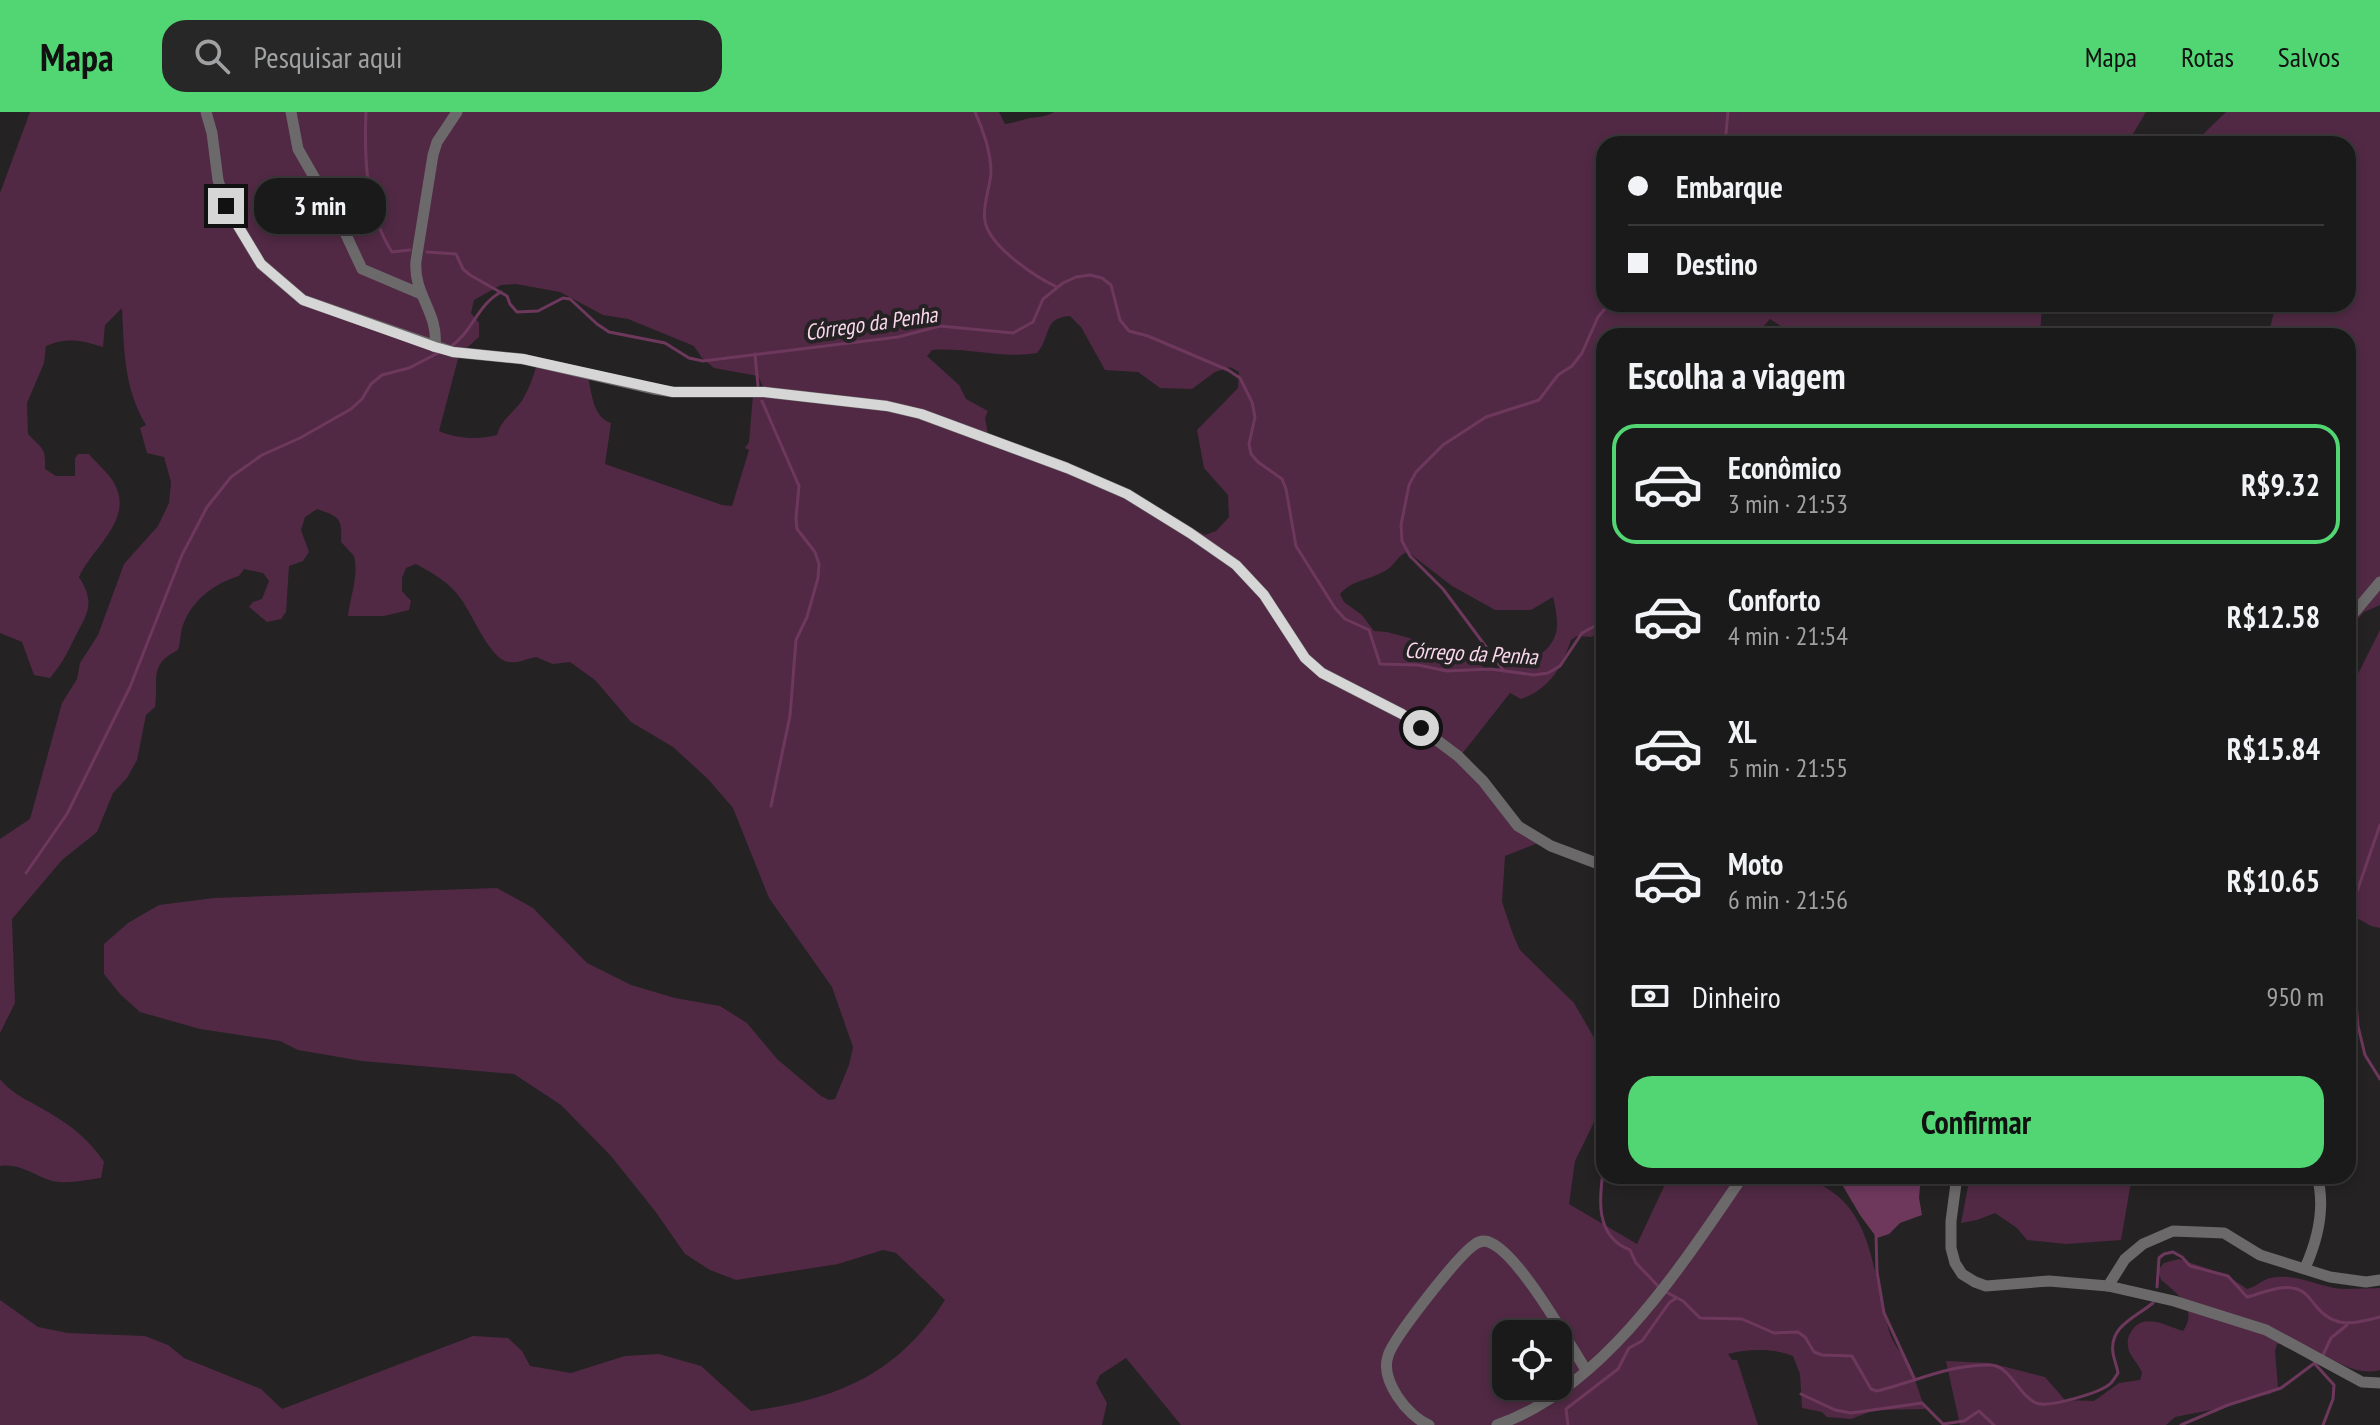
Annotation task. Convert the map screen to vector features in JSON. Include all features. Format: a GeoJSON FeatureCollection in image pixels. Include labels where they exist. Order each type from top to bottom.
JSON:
{"type":"FeatureCollection","features":[{"type":"Feature","properties":{"kind":"street"},"geometry":{"type":"LineString","coordinates":[[206,112],[218,180],[226,206],[261,264],[303,300],[435,347],[523,359],[673,392],[764,392],[887,406],[921,414],[1096,479],[1127,494],[1236,565],[1264,595],[1305,658],[1322,673],[1402,714],[1458,756],[1483,781],[1518,826],[1551,846],[1596,863]]}},
{"type":"Feature","properties":{"kind":"street"},"geometry":{"type":"LineString","coordinates":[[291,112],[298,149],[341,224],[362,269],[422,295]]}},
{"type":"Feature","properties":{"kind":"street"},"geometry":{"type":"LineString","coordinates":[[435,347],[437,333],[433,318],[415,277],[429,176],[437,142],[457,112]]}},
{"type":"Feature","properties":{"kind":"street"},"geometry":{"type":"LineString","coordinates":[[2356,610],[2380,582]]}},
{"type":"Feature","properties":{"kind":"street"},"geometry":{"type":"LineString","coordinates":[[1497,1425],[1521,1417],[1601,1358],[1662,1289],[1737,1184]]}},
{"type":"Feature","properties":{"kind":"street"},"geometry":{"type":"LineString","coordinates":[[1956,1184],[1951,1221],[1951,1248],[1955,1263],[1962,1274],[1986,1286],[2049,1281],[2108,1286],[2174,1301],[2266,1330],[2362,1382],[2380,1383]]}},
{"type":"Feature","properties":{"kind":"street"},"geometry":{"type":"LineString","coordinates":[[2305,1268],[2319,1228],[2317,1184]]}},
{"type":"Feature","properties":{"kind":"street"},"geometry":{"type":"LineString","coordinates":[[2108,1286],[2125,1259],[2143,1244],[2173,1231],[2224,1233],[2260,1255],[2330,1277],[2366,1282],[2380,1280]]}},
{"type":"Feature","properties":{"kind":"street"},"geometry":{"type":"LineString","coordinates":[[1429,1425],[1406,1408],[1396,1392],[1387,1372],[1387,1357],[1398,1337],[1447,1272],[1476,1243],[1487,1241],[1498,1247],[1521,1271],[1586,1370]]}},
{"type":"Feature","properties":{"kind":"shaded area"},"geometry":{"type":"Polygon","coordinates":[[[30,112],[999,112],[1005,124],[1054,112],[2146,112],[2132,136],[1596,136],[1596,312],[2042,312],[2040,328],[1784,328],[1770,319],[1762,328],[1596,328],[1596,634],[1592,637],[1577,636],[1571,640],[1554,676],[1540,689],[1521,699],[1510,693],[1458,759],[1480,786],[1543,841],[1505,856],[1502,902],[1520,950],[1574,1003],[1596,1041],[1596,1118],[1575,1161],[1569,1204],[1637,1244],[1665,1184],[1819,1184],[1839,1197],[1854,1214],[1864,1235],[1889,1331],[1910,1368],[1925,1409],[1875,1410],[1851,1419],[1827,1417],[1822,1412],[1802,1408],[1800,1374],[1793,1356],[1760,1350],[1728,1354],[1732,1360],[1737,1360],[1758,1425],[1181,1425],[1126,1358],[1100,1375],[1096,1383],[1107,1403],[1102,1425],[0,1425],[0,1300],[38,1327],[68,1333],[145,1336],[168,1345],[184,1358],[261,1389],[282,1409],[473,1336],[508,1338],[522,1351],[530,1366],[571,1373],[625,1356],[659,1354],[701,1366],[751,1411],[811,1399],[862,1379],[907,1347],[945,1300],[896,1253],[883,1250],[838,1264],[736,1280],[710,1270],[685,1254],[611,1156],[561,1105],[514,1074],[362,1061],[298,1050],[280,1041],[200,1029],[140,1012],[104,974],[104,944],[128,923],[159,905],[214,898],[497,888],[533,908],[587,963],[631,985],[675,998],[720,1006],[747,1023],[777,1059],[821,1096],[835,1099],[853,1047],[832,987],[769,898],[733,808],[708,779],[673,747],[631,722],[595,680],[570,662],[553,664],[536,657],[513,662],[499,657],[456,593],[441,579],[416,564],[406,568],[402,578],[402,591],[411,601],[409,610],[384,616],[348,616],[355,579],[354,556],[341,542],[338,520],[317,509],[305,517],[301,530],[309,552],[303,561],[289,566],[286,612],[281,619],[267,622],[249,607],[262,599],[269,581],[263,573],[244,569],[239,576],[205,594],[187,616],[178,650],[162,661],[159,667],[155,707],[146,715],[137,760],[127,778],[113,793],[97,832],[62,860],[12,919],[15,1003],[0,1033],[0,839],[30,819],[62,703],[77,679],[80,663],[98,635],[124,564],[158,526],[169,503],[171,482],[164,457],[147,453],[140,428],[146,425],[129,383],[122,308],[105,325],[103,347],[74,340],[46,346],[44,363],[27,403],[28,434],[44,452],[45,469],[56,476],[75,476],[75,458],[78,454],[89,454],[114,483],[119,496],[119,509],[109,533],[79,577],[87,595],[88,610],[50,678],[34,675],[22,642],[0,633],[0,193],[30,112]],[[516,284],[501,285],[474,300],[471,313],[479,323],[479,337],[459,355],[439,431],[468,438],[497,435],[504,421],[524,397],[537,364],[588,377],[600,416],[611,423],[605,464],[732,506],[749,450],[745,448],[749,442],[753,395],[764,389],[758,376],[714,368],[694,346],[628,319],[603,315],[560,292],[516,284]],[[1070,316],[1055,320],[1037,353],[1010,355],[932,350],[927,356],[959,385],[966,399],[988,411],[985,418],[988,434],[1163,512],[1205,535],[1216,531],[1229,517],[1228,495],[1204,468],[1197,430],[1238,388],[1239,372],[1230,367],[1215,372],[1192,389],[1160,388],[1138,372],[1105,370],[1081,327],[1070,316]],[[1408,552],[1388,569],[1351,585],[1340,594],[1344,602],[1362,615],[1374,631],[1465,653],[1486,669],[1509,667],[1532,659],[1550,645],[1555,636],[1557,624],[1553,597],[1531,610],[1495,610],[1452,586],[1408,552]]]}},
{"type":"Feature","properties":{"kind":"shaded area"},"geometry":{"type":"Polygon","coordinates":[[[2226,112],[2380,112],[2380,605],[2364,612],[2356,621],[2356,328],[2270,328],[2274,312],[2356,312],[2356,136],[2201,136],[2226,112]]]}},
{"type":"Feature","properties":{"kind":"shaded area"},"geometry":{"type":"Polygon","coordinates":[[[2380,630],[2380,928],[2356,918],[2356,676],[2380,630]]]}},
{"type":"Feature","properties":{"kind":"shaded area"},"geometry":{"type":"Polygon","coordinates":[[[0,1079],[11,1090],[60,1120],[87,1142],[104,1162],[101,1178],[55,1181],[19,1168],[0,1166],[0,1079]]]}},
{"type":"Feature","properties":{"kind":"shaded area"},"geometry":{"type":"Polygon","coordinates":[[[1842,1184],[1920,1184],[1922,1215],[1900,1223],[1889,1234],[1877,1238],[1842,1184]]]}},
{"type":"Feature","properties":{"kind":"shaded area"},"geometry":{"type":"Polygon","coordinates":[[[1968,1184],[2131,1184],[2121,1240],[2066,1244],[2027,1240],[2017,1228],[1995,1213],[1961,1223],[1968,1184]]]}},
{"type":"Feature","properties":{"kind":"shaded area"},"geometry":{"type":"Polygon","coordinates":[[[2179,1259],[2223,1275],[2247,1289],[2279,1277],[2334,1288],[2380,1288],[2380,1370],[2354,1369],[2304,1346],[2277,1344],[2278,1388],[2270,1394],[2175,1417],[2166,1425],[1960,1425],[1946,1361],[1990,1363],[2045,1377],[2065,1400],[2094,1401],[2119,1383],[2140,1380],[2142,1373],[2129,1351],[2128,1343],[2136,1326],[2148,1321],[2183,1331],[2187,1323],[2189,1316],[2184,1302],[2161,1280],[2158,1270],[2164,1263],[2179,1259]]]}},
{"type":"Feature","properties":{"kind":"waterway","name":"Córrego da Penha"},"geometry":{"type":"LineString","coordinates":[[366,112],[366,166],[377,220],[392,252],[410,250]]}},
{"type":"Feature","properties":{"kind":"waterway"},"geometry":{"type":"LineString","coordinates":[[975,112],[991,165],[985,209],[988,231],[1014,260],[1057,287]]}},
{"type":"Feature","properties":{"kind":"waterway"},"geometry":{"type":"LineString","coordinates":[[1726,136],[1728,112]]}},
{"type":"Feature","properties":{"kind":"waterway","name":"Córrego da Penha"},"geometry":{"type":"LineString","coordinates":[[427,252],[456,254],[463,269],[507,296],[517,312],[538,311],[563,298],[570,299],[609,332],[665,343],[689,358],[703,361],[898,337],[940,326],[1013,333],[1033,322],[1043,299],[1063,283],[1090,275],[1102,278],[1111,285],[1120,320],[1129,331],[1148,336],[1240,378],[1252,402],[1255,417],[1249,444],[1251,454],[1282,479],[1296,546],[1335,608],[1345,619],[1369,630],[1380,664],[1418,665],[1447,671],[1491,669],[1534,675],[1548,673],[1560,666],[1582,633],[1596,625]]}},
{"type":"Feature","properties":{"kind":"waterway"},"geometry":{"type":"LineString","coordinates":[[450,347],[486,304],[501,292]]}},
{"type":"Feature","properties":{"kind":"waterway"},"geometry":{"type":"LineString","coordinates":[[1504,671],[1443,589],[1410,556],[1402,541],[1401,525],[1409,485],[1416,472],[1443,445],[1486,417],[1539,400],[1558,375],[1572,366],[1582,353],[1602,312]]}},
{"type":"Feature","properties":{"kind":"waterway"},"geometry":{"type":"LineString","coordinates":[[26,873],[67,814],[130,687],[182,555],[207,507],[231,477],[262,455],[351,409],[382,375],[409,368],[438,353]]}},
{"type":"Feature","properties":{"kind":"waterway"},"geometry":{"type":"LineString","coordinates":[[755,354],[758,386]]}},
{"type":"Feature","properties":{"kind":"waterway"},"geometry":{"type":"LineString","coordinates":[[762,401],[799,486],[797,529],[815,552],[819,564],[807,617],[796,640],[790,716],[771,806]]}},
{"type":"Feature","properties":{"kind":"waterway"},"geometry":{"type":"LineString","coordinates":[[2356,894],[2380,825]]}},
{"type":"Feature","properties":{"kind":"waterway"},"geometry":{"type":"LineString","coordinates":[[2356,1003],[2365,1055],[2380,1079]]}},
{"type":"Feature","properties":{"kind":"waterway","name":"Córrego da Penha"},"geometry":{"type":"LineString","coordinates":[[1602,1184],[1602,1214],[1610,1235],[1630,1250],[1636,1263],[1658,1286]]}},
{"type":"Feature","properties":{"kind":"waterway"},"geometry":{"type":"LineString","coordinates":[[1876,1235],[1877,1272],[1884,1313],[1915,1380]]}},
{"type":"Feature","properties":{"kind":"waterway","name":"Córrego da Penha"},"geometry":{"type":"LineString","coordinates":[[2157,1287],[2159,1258],[2173,1252],[2190,1266],[2228,1276],[2247,1297],[2278,1288],[2297,1289],[2323,1313],[2338,1321],[2354,1323],[2380,1317]]}},
{"type":"Feature","properties":{"kind":"waterway","name":"Córrego da Penha"},"geometry":{"type":"LineString","coordinates":[[1664,1291],[1683,1301],[1700,1318],[1742,1319],[1774,1333],[1798,1332],[1814,1352],[1852,1356],[1871,1389],[1877,1391],[1947,1370],[1990,1365],[2003,1370],[2024,1394],[2042,1404],[2086,1395],[2111,1383],[2118,1373],[2113,1353],[2115,1336],[2125,1323],[2153,1303]]}},
{"type":"Feature","properties":{"kind":"waterway"},"geometry":{"type":"LineString","coordinates":[[1568,1425],[1566,1409],[1618,1369],[1629,1348],[1642,1341],[1676,1298]]}},
{"type":"Feature","properties":{"kind":"waterway"},"geometry":{"type":"LineString","coordinates":[[2323,1355],[2331,1338],[2347,1325]]}},
{"type":"Feature","properties":{"kind":"waterway"},"geometry":{"type":"LineString","coordinates":[[2181,1425],[2228,1405],[2281,1388],[2316,1362]]}},
{"type":"Feature","properties":{"kind":"waterway"},"geometry":{"type":"LineString","coordinates":[[2315,1364],[2334,1385],[2333,1399],[2323,1425]]}},
{"type":"Feature","properties":{"kind":"waterway"},"geometry":{"type":"LineString","coordinates":[[1801,1394],[1835,1410],[1851,1413],[1922,1403],[1943,1424],[1964,1421],[1979,1411],[1994,1425]]}},
{"type":"Feature","properties":{"kind":"route"},"geometry":{"type":"LineString","coordinates":[[226,206],[261,264],[303,300],[435,347],[453,352],[523,359],[673,392],[764,392],[887,406],[921,414],[1096,479],[1127,494],[1236,565],[1264,595],[1305,658],[1322,673],[1402,714],[1421,728]]}}]}
